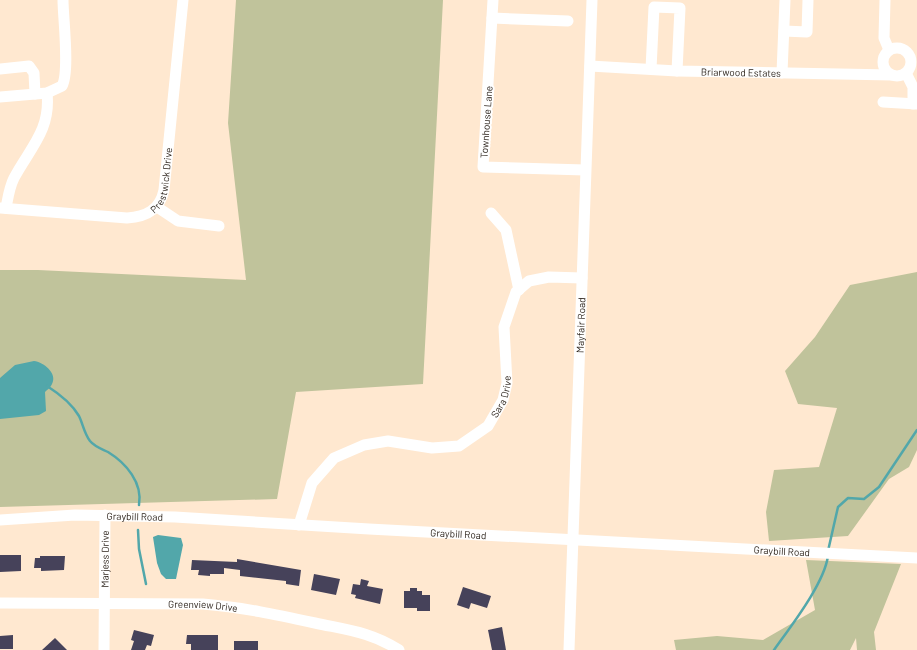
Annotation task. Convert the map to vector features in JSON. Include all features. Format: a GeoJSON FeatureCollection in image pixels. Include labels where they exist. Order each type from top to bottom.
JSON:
{"type":"FeatureCollection","features":[{"type":"Feature","properties":{"kind":"street"},"geometry":{"type":"LineString","coordinates":[[0,97],[48,93],[57,90],[62,86],[66,78],[63,0]]}},
{"type":"Feature","properties":{"kind":"street","name":"Prestwick Drive"},"geometry":{"type":"LineString","coordinates":[[48,93],[48,110],[43,128],[14,177],[3,208],[127,218],[147,215],[157,207],[163,197],[183,0]]}},
{"type":"Feature","properties":{"kind":"street","name":"Townhouse Lane"},"geometry":{"type":"LineString","coordinates":[[493,0],[483,167],[585,170]]}},
{"type":"Feature","properties":{"kind":"street","name":"Mayfair Road"},"geometry":{"type":"LineString","coordinates":[[569,650],[592,0]]}},
{"type":"Feature","properties":{"kind":"street"},"geometry":{"type":"LineString","coordinates":[[782,73],[785,0]]}},
{"type":"Feature","properties":{"kind":"street"},"geometry":{"type":"LineString","coordinates":[[784,31],[807,32],[808,0]]}},
{"type":"Feature","properties":{"kind":"street"},"geometry":{"type":"LineString","coordinates":[[885,0],[884,38],[889,50]]}},
{"type":"Feature","properties":{"kind":"street"},"geometry":{"type":"LineString","coordinates":[[651,69],[654,7],[680,8],[677,71]]}},
{"type":"Feature","properties":{"kind":"street"},"geometry":{"type":"LineString","coordinates":[[492,18],[568,21]]}},
{"type":"Feature","properties":{"kind":"street"},"geometry":{"type":"LineString","coordinates":[[883,102],[915,104],[911,57],[906,50],[899,48],[889,50],[885,54],[883,62],[886,70],[892,75],[901,76],[911,68]]}},
{"type":"Feature","properties":{"kind":"street"},"geometry":{"type":"LineString","coordinates":[[0,69],[29,66],[34,73],[35,94]]}},
{"type":"Feature","properties":{"kind":"street","name":"Briarwood Estates"},"geometry":{"type":"LineString","coordinates":[[590,66],[677,71],[892,75]]}},
{"type":"Feature","properties":{"kind":"street"},"geometry":{"type":"LineString","coordinates":[[157,207],[178,221],[219,226]]}},
{"type":"Feature","properties":{"kind":"street"},"geometry":{"type":"LineString","coordinates":[[491,213],[506,230],[519,290],[529,281],[549,277],[582,278]]}},
{"type":"Feature","properties":{"kind":"street","name":"Sara Drive"},"geometry":{"type":"LineString","coordinates":[[299,525],[312,483],[334,458],[364,445],[388,441],[432,448],[459,446],[488,426],[503,400],[506,389],[504,327],[516,292],[519,290]]}},
{"type":"Feature","properties":{"kind":"street","name":"Graybill Road"},"geometry":{"type":"LineString","coordinates":[[0,520],[105,514],[917,558]]}},
{"type":"Feature","properties":{"kind":"street","name":"Marjess Drive"},"geometry":{"type":"LineString","coordinates":[[104,650],[105,514]]}},
{"type":"Feature","properties":{"kind":"street","name":"Greenview Drive"},"geometry":{"type":"LineString","coordinates":[[0,603],[203,604],[231,606],[350,629],[378,638],[399,650]]}},
{"type":"Feature","properties":{"kind":"green space"},"geometry":{"type":"Polygon","coordinates":[[[236,0],[443,0],[423,384],[296,392],[277,499],[0,507],[0,270],[38,270],[246,280],[228,123],[236,0]]]}},
{"type":"Feature","properties":{"kind":"green space"},"geometry":{"type":"Polygon","coordinates":[[[917,272],[917,450],[909,467],[889,479],[848,536],[769,541],[766,512],[774,470],[819,467],[837,408],[798,404],[785,371],[815,337],[850,285],[917,272]]]}},
{"type":"Feature","properties":{"kind":"green space"},"geometry":{"type":"Polygon","coordinates":[[[806,560],[901,564],[874,632],[876,650],[857,650],[856,638],[850,650],[676,650],[674,640],[717,636],[763,640],[815,610],[806,560]]]}},
{"type":"Feature","properties":{"kind":"water"},"geometry":{"type":"Polygon","coordinates":[[[34,361],[41,363],[49,369],[53,376],[50,387],[45,392],[46,411],[39,415],[0,419],[0,378],[15,365],[34,361]]]}},
{"type":"Feature","properties":{"kind":"water"},"geometry":{"type":"Polygon","coordinates":[[[158,535],[181,538],[183,545],[176,579],[166,579],[161,574],[157,563],[153,537],[158,535]]]}},
{"type":"Feature","properties":{"kind":"building"},"geometry":{"type":"Polygon","coordinates":[[[0,555],[21,555],[21,571],[0,572],[0,555]]]}},
{"type":"Feature","properties":{"kind":"building"},"geometry":{"type":"Polygon","coordinates":[[[40,556],[65,556],[64,570],[41,571],[41,568],[34,568],[35,558],[40,558],[40,556]]]}},
{"type":"Feature","properties":{"kind":"building"},"geometry":{"type":"Polygon","coordinates":[[[237,559],[301,570],[299,586],[286,584],[286,581],[240,576],[240,570],[224,568],[224,574],[210,574],[210,576],[198,575],[199,570],[191,570],[192,560],[237,562],[237,559]]]}},
{"type":"Feature","properties":{"kind":"building"},"geometry":{"type":"Polygon","coordinates":[[[314,574],[340,579],[336,595],[311,590],[314,574]]]}},
{"type":"Feature","properties":{"kind":"building"},"geometry":{"type":"Polygon","coordinates":[[[361,579],[369,581],[367,586],[383,589],[380,604],[355,598],[356,595],[351,594],[353,584],[360,585],[361,579]]]}},
{"type":"Feature","properties":{"kind":"building"},"geometry":{"type":"Polygon","coordinates":[[[463,587],[491,596],[487,608],[471,603],[469,609],[457,605],[463,587]]]}},
{"type":"Feature","properties":{"kind":"building"},"geometry":{"type":"Polygon","coordinates":[[[410,588],[417,588],[417,591],[422,591],[422,595],[430,595],[430,611],[417,611],[417,608],[404,608],[404,591],[410,591],[410,588]]]}},
{"type":"Feature","properties":{"kind":"building"},"geometry":{"type":"Polygon","coordinates":[[[502,627],[506,650],[492,650],[488,630],[502,627]]]}},
{"type":"Feature","properties":{"kind":"building"},"geometry":{"type":"Polygon","coordinates":[[[134,630],[154,635],[151,646],[147,645],[145,650],[131,650],[134,641],[131,640],[134,630]]]}},
{"type":"Feature","properties":{"kind":"building"},"geometry":{"type":"Polygon","coordinates":[[[13,635],[13,649],[0,649],[0,636],[13,635]]]}},
{"type":"Feature","properties":{"kind":"building"},"geometry":{"type":"Polygon","coordinates":[[[187,635],[218,635],[218,650],[191,650],[191,644],[186,644],[187,635]]]}},
{"type":"Feature","properties":{"kind":"building"},"geometry":{"type":"Polygon","coordinates":[[[55,638],[67,650],[42,650],[55,638]]]}},
{"type":"Feature","properties":{"kind":"building"},"geometry":{"type":"Polygon","coordinates":[[[234,641],[258,641],[258,650],[234,650],[234,641]]]}},
{"type":"Feature","properties":{"kind":"waterway"},"geometry":{"type":"LineString","coordinates":[[47,386],[73,407],[79,416],[86,435],[90,441],[115,457],[132,474],[136,481],[140,497],[139,505]]}},
{"type":"Feature","properties":{"kind":"waterway"},"geometry":{"type":"LineString","coordinates":[[828,551],[838,507],[848,498],[864,499],[879,487],[917,430]]}},
{"type":"Feature","properties":{"kind":"waterway"},"geometry":{"type":"LineString","coordinates":[[138,530],[139,549],[146,584]]}},
{"type":"Feature","properties":{"kind":"waterway"},"geometry":{"type":"LineString","coordinates":[[774,650],[814,592],[828,556]]}}]}
